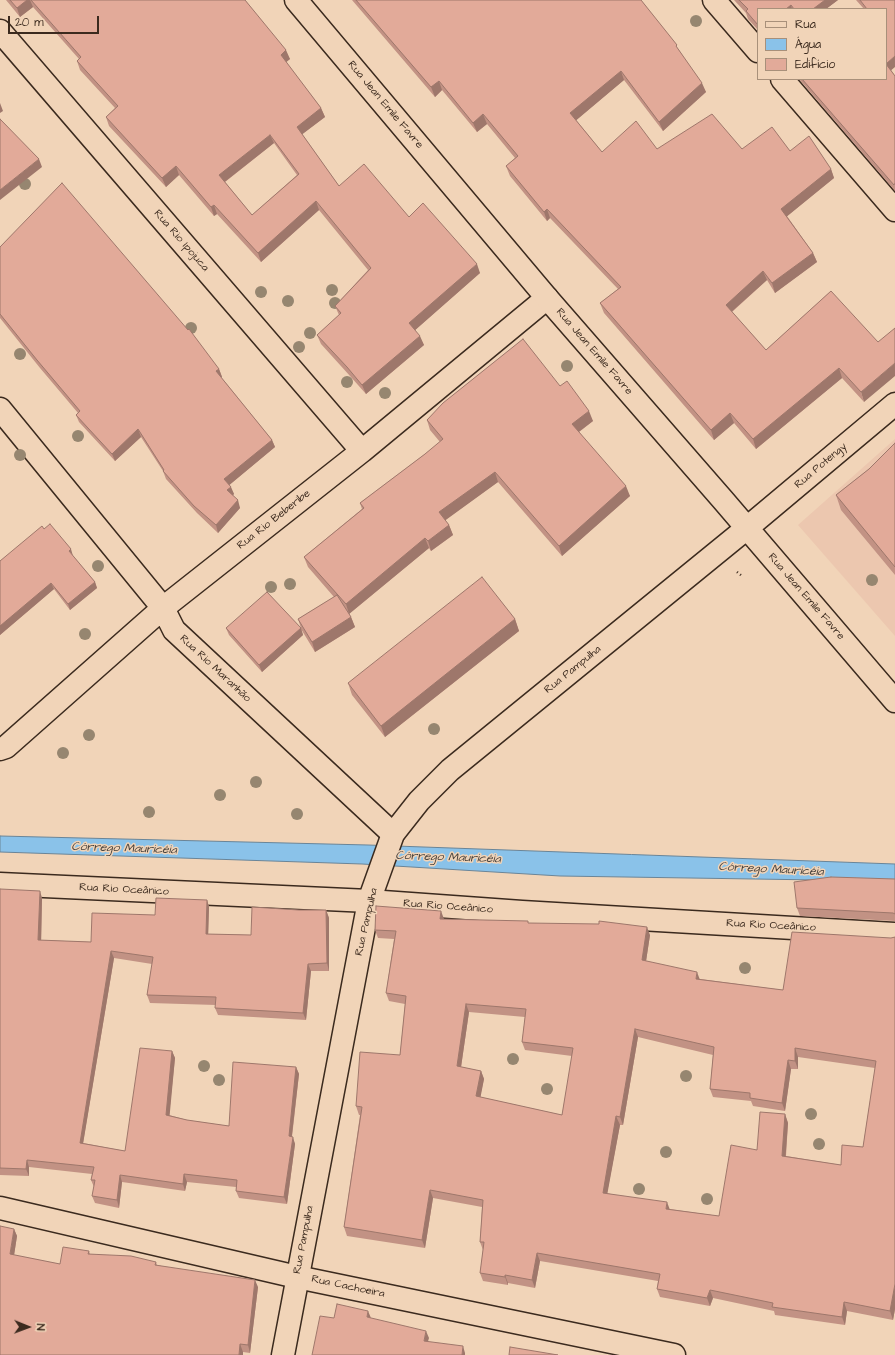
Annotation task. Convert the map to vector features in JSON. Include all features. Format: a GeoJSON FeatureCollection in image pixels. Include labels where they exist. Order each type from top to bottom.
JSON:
{"type":"FeatureCollection","features":[{"type":"Feature","properties":{"kind":"street","name":"Rua Jean Emile Favre"},"geometry":{"type":"LineString","coordinates":[[296,0],[547,298],[747,528],[895,702]]}},
{"type":"Feature","properties":{"kind":"street"},"geometry":{"type":"LineString","coordinates":[[714,0],[757,50]]}},
{"type":"Feature","properties":{"kind":"street","name":"Rua Rio Ipojuca"},"geometry":{"type":"LineString","coordinates":[[0,30],[362,451]]}},
{"type":"Feature","properties":{"kind":"street"},"geometry":{"type":"LineString","coordinates":[[783,80],[895,210]]}},
{"type":"Feature","properties":{"kind":"street","name":"Rua Rio Beberibe"},"geometry":{"type":"LineString","coordinates":[[2,746],[163,608],[362,451],[547,298]]}},
{"type":"Feature","properties":{"kind":"street","name":"Rua Potengy"},"geometry":{"type":"LineString","coordinates":[[747,528],[895,404]]}},
{"type":"Feature","properties":{"kind":"street","name":"Rua Rio Maranhão"},"geometry":{"type":"LineString","coordinates":[[0,409],[163,608],[174,630],[392,838]]}},
{"type":"Feature","properties":{"kind":"street","name":"Rua Pampulha"},"geometry":{"type":"LineString","coordinates":[[283,1355],[369,901],[392,838],[419,801],[450,770],[747,528]]}},
{"type":"Feature","properties":{"kind":"street","name":"Rua Rio Oceânico"},"geometry":{"type":"LineString","coordinates":[[0,884],[369,901],[522,912],[895,934]]}},
{"type":"Feature","properties":{"kind":"street","name":"Rua Cachoeira"},"geometry":{"type":"LineString","coordinates":[[0,1208],[297,1277],[674,1355]]}},
{"type":"Feature","properties":{"kind":"path"},"geometry":{"type":"LineString","coordinates":[[737,572],[742,576]]}},
{"type":"Feature","properties":{"kind":"shaded area"},"geometry":{"type":"Polygon","coordinates":[[[895,439],[895,636],[798,525],[895,439]]]}},
{"type":"Feature","properties":{"kind":"water","name":"Córrego Mauricéia"},"geometry":{"type":"Polygon","coordinates":[[[0,836],[368,845],[895,864],[895,886],[819,880],[560,876],[362,864],[0,852],[0,836]]]}},
{"type":"Feature","properties":{"kind":"building"},"geometry":{"type":"Polygon","coordinates":[[[10,0],[27,0],[17,8],[10,0]]]}},
{"type":"Feature","properties":{"kind":"building"},"geometry":{"type":"Polygon","coordinates":[[[31,0],[245,0],[286,50],[281,55],[321,108],[297,127],[339,186],[364,164],[409,217],[423,203],[477,264],[409,323],[420,336],[362,385],[317,335],[341,313],[335,306],[371,268],[316,201],[258,253],[214,205],[211,207],[176,166],[162,178],[106,117],[118,106],[77,61],[81,57],[31,0]],[[270,135],[219,175],[252,215],[299,174],[270,135]]]}},
{"type":"Feature","properties":{"kind":"building"},"geometry":{"type":"Polygon","coordinates":[[[356,0],[641,0],[677,45],[676,46],[702,83],[659,122],[621,71],[570,113],[602,152],[636,121],[657,149],[712,114],[742,149],[772,127],[790,151],[809,136],[831,169],[781,209],[813,253],[772,283],[763,271],[726,305],[766,350],[831,291],[878,342],[895,328],[895,363],[861,392],[839,368],[753,439],[730,413],[711,430],[600,303],[621,287],[547,209],[544,212],[506,166],[518,156],[483,114],[473,123],[439,81],[431,87],[356,0]]]}},
{"type":"Feature","properties":{"kind":"building"},"geometry":{"type":"Polygon","coordinates":[[[739,0],[825,0],[814,8],[793,8],[791,5],[787,8],[757,8],[757,24],[746,11],[748,9],[739,0]]]}},
{"type":"Feature","properties":{"kind":"building"},"geometry":{"type":"Polygon","coordinates":[[[860,0],[895,0],[895,56],[887,63],[887,8],[866,8],[860,0]]]}},
{"type":"Feature","properties":{"kind":"building"},"geometry":{"type":"Polygon","coordinates":[[[887,65],[895,76],[894,185],[803,80],[887,80],[887,65]]]}},
{"type":"Feature","properties":{"kind":"building"},"geometry":{"type":"Polygon","coordinates":[[[0,119],[39,159],[0,190],[0,119]]]}},
{"type":"Feature","properties":{"kind":"building"},"geometry":{"type":"Polygon","coordinates":[[[62,183],[188,330],[189,329],[219,369],[216,371],[272,440],[224,479],[231,487],[227,490],[238,500],[216,525],[194,506],[163,471],[164,470],[138,429],[112,454],[76,415],[80,411],[0,314],[0,247],[62,183]]]}},
{"type":"Feature","properties":{"kind":"building"},"geometry":{"type":"Polygon","coordinates":[[[523,339],[560,386],[567,381],[589,411],[572,424],[626,486],[559,546],[495,472],[439,512],[449,525],[428,541],[425,538],[346,604],[304,557],[364,508],[360,503],[443,439],[427,420],[443,403],[523,339]]]}},
{"type":"Feature","properties":{"kind":"building"},"geometry":{"type":"Polygon","coordinates":[[[895,443],[895,567],[836,495],[869,469],[895,443]]]}},
{"type":"Feature","properties":{"kind":"building"},"geometry":{"type":"Polygon","coordinates":[[[50,524],[71,549],[69,551],[95,582],[68,604],[51,583],[0,626],[0,561],[42,526],[44,529],[50,524]]]}},
{"type":"Feature","properties":{"kind":"building"},"geometry":{"type":"Polygon","coordinates":[[[482,577],[515,619],[381,726],[348,683],[482,577]]]}},
{"type":"Feature","properties":{"kind":"building"},"geometry":{"type":"Polygon","coordinates":[[[267,592],[301,628],[259,665],[226,628],[267,592]]]}},
{"type":"Feature","properties":{"kind":"building"},"geometry":{"type":"Polygon","coordinates":[[[337,595],[351,617],[312,642],[298,619],[337,595]]]}},
{"type":"Feature","properties":{"kind":"building"},"geometry":{"type":"Polygon","coordinates":[[[831,877],[895,879],[895,914],[797,908],[794,882],[831,877]]]}},
{"type":"Feature","properties":{"kind":"building"},"geometry":{"type":"Polygon","coordinates":[[[0,889],[40,891],[38,940],[91,942],[92,913],[155,915],[156,898],[207,900],[206,934],[251,935],[252,907],[326,910],[327,963],[308,964],[303,1013],[215,1008],[216,997],[147,995],[153,957],[111,951],[80,1143],[125,1151],[140,1048],[172,1051],[166,1115],[187,1120],[229,1126],[233,1062],[296,1067],[289,1136],[293,1137],[284,1197],[236,1191],[237,1180],[184,1174],[183,1184],[120,1175],[117,1200],[92,1196],[95,1180],[91,1180],[94,1167],[27,1160],[26,1169],[0,1168],[0,889]]]}},
{"type":"Feature","properties":{"kind":"building"},"geometry":{"type":"Polygon","coordinates":[[[376,906],[441,911],[440,919],[528,921],[528,923],[599,924],[599,921],[647,927],[642,960],[697,972],[696,979],[783,990],[792,932],[895,937],[895,1284],[890,1311],[844,1302],[842,1317],[772,1307],[773,1303],[710,1290],[707,1298],[657,1289],[660,1274],[537,1253],[532,1280],[505,1275],[505,1277],[480,1273],[484,1242],[480,1242],[483,1200],[430,1190],[422,1240],[344,1227],[362,1107],[356,1106],[360,1052],[400,1055],[406,996],[386,993],[396,931],[375,930],[376,906]],[[466,1004],[457,1066],[481,1071],[476,1096],[562,1115],[573,1048],[522,1042],[526,1009],[466,1004]],[[635,1029],[620,1117],[616,1116],[603,1193],[667,1202],[666,1209],[719,1216],[731,1145],[757,1150],[760,1112],[785,1114],[782,1156],[841,1165],[842,1145],[863,1147],[876,1061],[795,1048],[795,1061],[788,1060],[782,1103],[750,1098],[750,1093],[710,1089],[714,1047],[635,1029]]]}},
{"type":"Feature","properties":{"kind":"building"},"geometry":{"type":"Polygon","coordinates":[[[0,1226],[14,1229],[10,1254],[60,1264],[63,1247],[89,1251],[88,1254],[131,1256],[156,1262],[155,1265],[255,1280],[248,1345],[240,1344],[239,1355],[0,1355],[0,1226]]]}},
{"type":"Feature","properties":{"kind":"building"},"geometry":{"type":"Polygon","coordinates":[[[337,1304],[368,1311],[367,1317],[426,1331],[424,1341],[463,1346],[462,1355],[312,1355],[320,1316],[334,1318],[337,1304]]]}},
{"type":"Feature","properties":{"kind":"building"},"geometry":{"type":"Polygon","coordinates":[[[510,1347],[558,1355],[509,1355],[510,1347]]]}}]}
